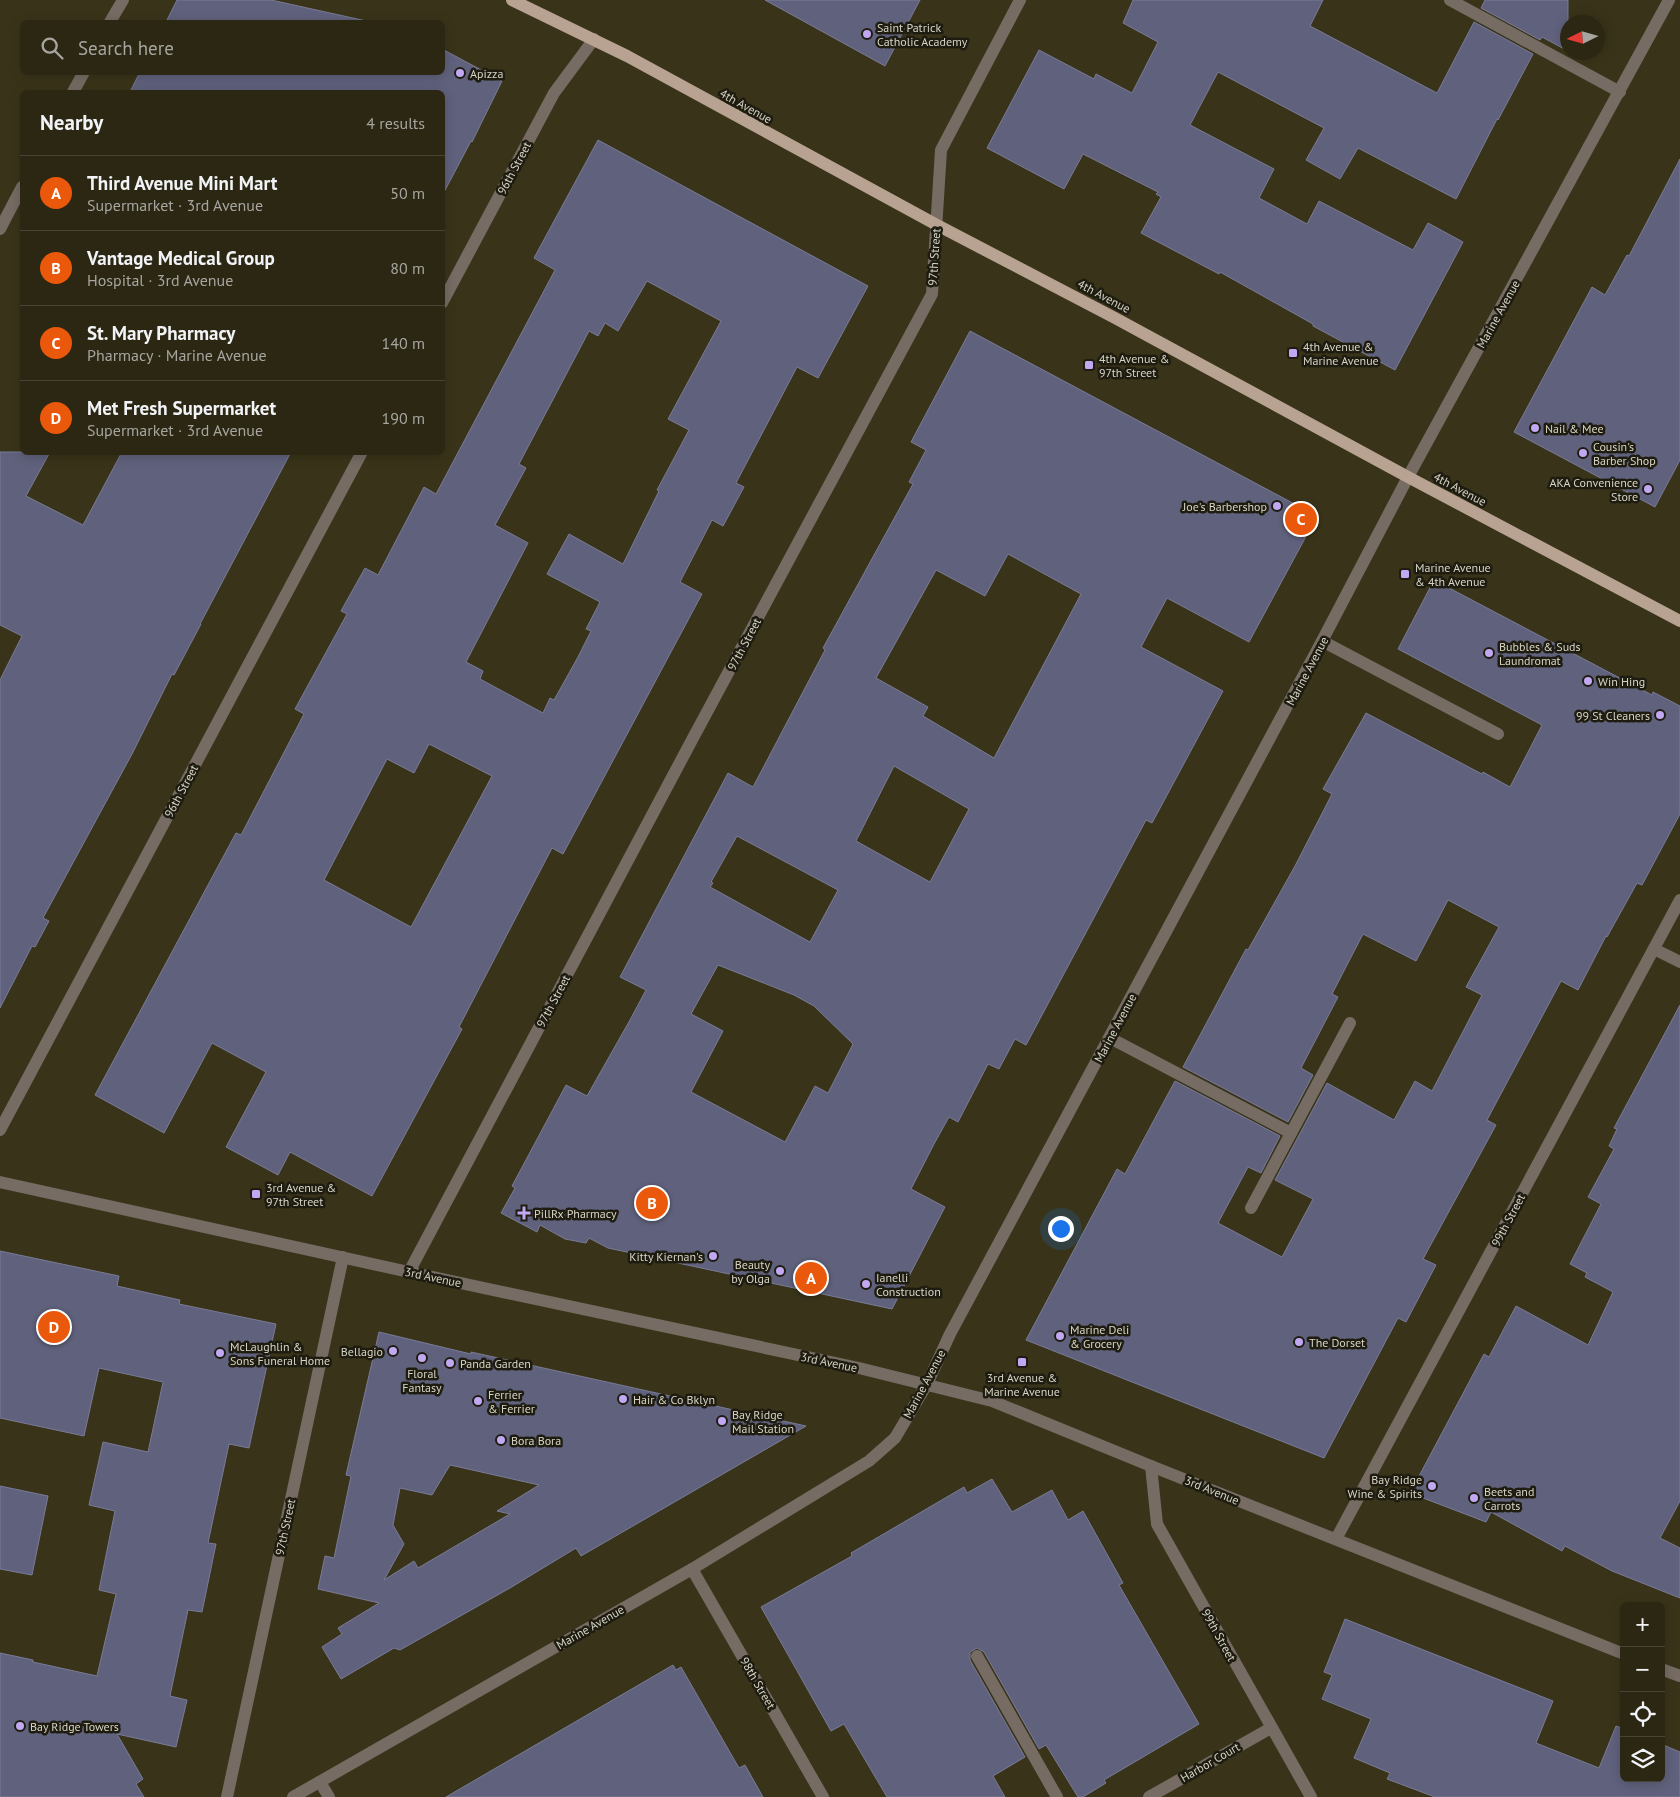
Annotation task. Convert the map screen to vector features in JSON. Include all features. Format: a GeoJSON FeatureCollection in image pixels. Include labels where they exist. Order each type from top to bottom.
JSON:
{"type":"FeatureCollection","features":[{"type":"Feature","properties":{"kind":"main road","name":"4th Avenue"},"geometry":{"type":"LineString","coordinates":[[512,0],[594,39],[937,225],[1115,318],[1408,477],[1680,621]]}},
{"type":"Feature","properties":{"kind":"street"},"geometry":{"type":"LineString","coordinates":[[111,20],[122,0]]}},
{"type":"Feature","properties":{"kind":"street","name":"97th Street"},"geometry":{"type":"LineString","coordinates":[[409,1272],[932,294],[941,150],[1020,0]]}},
{"type":"Feature","properties":{"kind":"street"},"geometry":{"type":"LineString","coordinates":[[1450,0],[1620,92]]}},
{"type":"Feature","properties":{"kind":"street","name":"Marine Avenue"},"geometry":{"type":"LineString","coordinates":[[293,1797],[692,1569],[869,1461],[895,1438],[926,1384],[950,1334],[1322,642],[1408,477],[1669,0]]}},
{"type":"Feature","properties":{"kind":"street","name":"96th Street"},"geometry":{"type":"LineString","coordinates":[[445,296],[554,93],[594,39]]}},
{"type":"Feature","properties":{"kind":"street"},"geometry":{"type":"LineString","coordinates":[[74,90],[82,75]]}},
{"type":"Feature","properties":{"kind":"street"},"geometry":{"type":"LineString","coordinates":[[0,229],[20,191]]}},
{"type":"Feature","properties":{"kind":"street","name":"96th Street"},"geometry":{"type":"LineString","coordinates":[[0,1130],[360,455]]}},
{"type":"Feature","properties":{"kind":"street"},"geometry":{"type":"LineString","coordinates":[[1322,642],[1498,734]]}},
{"type":"Feature","properties":{"kind":"street","name":"99th Street"},"geometry":{"type":"LineString","coordinates":[[1336,1539],[1680,900]]}},
{"type":"Feature","properties":{"kind":"street"},"geometry":{"type":"LineString","coordinates":[[1654,949],[1680,962]]}},
{"type":"Feature","properties":{"kind":"street"},"geometry":{"type":"LineString","coordinates":[[1251,1208],[1350,1023]]}},
{"type":"Feature","properties":{"kind":"street"},"geometry":{"type":"LineString","coordinates":[[1110,1038],[1291,1133]]}},
{"type":"Feature","properties":{"kind":"street","name":"3rd Avenue"},"geometry":{"type":"LineString","coordinates":[[0,1182],[850,1366],[1008,1406],[1151,1466],[1620,1652]]}},
{"type":"Feature","properties":{"kind":"street","name":"97th Street"},"geometry":{"type":"LineString","coordinates":[[227,1797],[343,1257]]}},
{"type":"Feature","properties":{"kind":"street","name":"99th Street"},"geometry":{"type":"LineString","coordinates":[[1151,1466],[1156,1524],[1311,1797]]}},
{"type":"Feature","properties":{"kind":"street","name":"98th Street"},"geometry":{"type":"LineString","coordinates":[[692,1569],[823,1797]]}},
{"type":"Feature","properties":{"kind":"street"},"geometry":{"type":"LineString","coordinates":[[977,1656],[1057,1797]]}},
{"type":"Feature","properties":{"kind":"street"},"geometry":{"type":"LineString","coordinates":[[1665,1670],[1680,1676]]}},
{"type":"Feature","properties":{"kind":"street","name":"Harbor Court"},"geometry":{"type":"LineString","coordinates":[[1149,1797],[1272,1728]]}},
{"type":"Feature","properties":{"kind":"street"},"geometry":{"type":"LineString","coordinates":[[320,1782],[329,1797]]}},
{"type":"Feature","properties":{"kind":"building"},"geometry":{"type":"Polygon","coordinates":[[[177,0],[271,0],[362,20],[167,20],[177,0]]]}},
{"type":"Feature","properties":{"kind":"building","name":"Saint Patrick Catholic Academy"},"geometry":{"type":"Polygon","coordinates":[[[765,0],[920,0],[885,66],[765,0]]]}},
{"type":"Feature","properties":{"kind":"building"},"geometry":{"type":"Polygon","coordinates":[[[1133,0],[1323,0],[1310,26],[1437,93],[1474,22],[1533,54],[1456,199],[1358,148],[1340,179],[1306,160],[1324,128],[1218,72],[1190,125],[1274,169],[1259,198],[1307,224],[1319,201],[1413,250],[1428,223],[1463,242],[1395,370],[1313,326],[1313,324],[1220,272],[1219,274],[1141,233],[1161,197],[1156,194],[1158,192],[1083,154],[1064,189],[987,148],[1039,50],[1094,79],[1096,74],[1132,93],[1158,42],[1123,23],[1133,0]]]}},
{"type":"Feature","properties":{"kind":"building"},"geometry":{"type":"Polygon","coordinates":[[[1485,0],[1568,0],[1568,15],[1560,15],[1560,47],[1542,37],[1540,40],[1481,8],[1485,0]]]}},
{"type":"Feature","properties":{"kind":"building"},"geometry":{"type":"Polygon","coordinates":[[[445,51],[502,81],[472,142],[445,190],[445,90],[131,90],[138,75],[445,75],[445,51]]]}},
{"type":"Feature","properties":{"kind":"building"},"geometry":{"type":"Polygon","coordinates":[[[598,140],[868,286],[818,378],[797,367],[736,483],[744,487],[723,526],[712,520],[680,582],[702,594],[563,854],[552,848],[459,1027],[462,1029],[372,1196],[290,1152],[278,1175],[226,1147],[266,1072],[212,1043],[164,1133],[95,1095],[236,833],[241,835],[304,714],[295,709],[347,614],[341,611],[365,568],[378,575],[424,487],[436,494],[555,270],[534,258],[598,140]],[[647,281],[618,331],[605,323],[598,336],[589,331],[519,464],[526,468],[495,525],[528,543],[466,662],[483,671],[480,679],[543,713],[550,698],[554,700],[578,657],[591,631],[586,629],[600,602],[547,574],[569,534],[623,564],[659,491],[657,490],[689,430],[668,419],[721,321],[647,281]],[[429,744],[414,773],[387,759],[324,880],[411,927],[492,776],[429,744]]]}},
{"type":"Feature","properties":{"kind":"building"},"geometry":{"type":"Polygon","coordinates":[[[1680,159],[1680,460],[1655,507],[1514,432],[1592,287],[1605,295],[1627,255],[1629,256],[1680,159]]]}},
{"type":"Feature","properties":{"kind":"building"},"geometry":{"type":"Polygon","coordinates":[[[970,331],[1317,516],[1249,642],[1167,598],[1141,647],[1223,691],[1152,823],[1146,820],[1026,1045],[1015,1039],[999,1069],[988,1064],[958,1122],[949,1117],[934,1144],[911,1189],[945,1207],[892,1309],[608,1248],[589,1238],[586,1243],[565,1239],[540,1225],[537,1232],[501,1213],[515,1188],[512,1186],[566,1085],[587,1096],[630,1020],[646,990],[620,977],[728,773],[753,787],[825,650],[823,648],[913,484],[909,482],[926,450],[911,442],[970,331]],[[1008,554],[985,596],[936,570],[876,678],[928,707],[923,716],[994,758],[1081,594],[1008,554]],[[894,766],[856,841],[930,882],[969,809],[894,766]],[[737,836],[711,882],[713,883],[710,887],[810,942],[838,890],[737,836]],[[718,965],[691,1014],[723,1031],[691,1092],[785,1142],[815,1086],[828,1093],[853,1044],[814,1006],[794,995],[718,965]]]}},
{"type":"Feature","properties":{"kind":"building"},"geometry":{"type":"Polygon","coordinates":[[[0,452],[20,452],[20,455],[48,455],[26,496],[83,525],[120,455],[289,455],[174,675],[172,674],[132,754],[43,918],[49,921],[35,947],[32,946],[0,1008],[0,680],[22,636],[0,625],[0,452]]]}},
{"type":"Feature","properties":{"kind":"building"},"geometry":{"type":"Polygon","coordinates":[[[1434,580],[1652,695],[1653,692],[1680,706],[1680,814],[1642,885],[1637,883],[1606,936],[1578,990],[1561,981],[1487,1120],[1496,1125],[1423,1259],[1436,1265],[1406,1322],[1398,1318],[1324,1458],[1026,1340],[1117,1169],[1125,1174],[1175,1081],[1280,1136],[1261,1173],[1248,1167],[1218,1223],[1282,1257],[1313,1199],[1275,1180],[1327,1083],[1394,1120],[1415,1081],[1432,1091],[1482,995],[1466,987],[1499,927],[1448,900],[1416,961],[1363,934],[1332,994],[1338,997],[1301,1068],[1313,1075],[1288,1122],[1183,1067],[1246,949],[1248,950],[1295,866],[1332,794],[1323,789],[1366,713],[1510,787],[1542,725],[1398,649],[1434,580]]]}},
{"type":"Feature","properties":{"kind":"building"},"geometry":{"type":"Polygon","coordinates":[[[1680,1005],[1680,1501],[1660,1538],[1680,1548],[1680,1598],[1612,1571],[1565,1546],[1562,1551],[1491,1512],[1486,1522],[1410,1493],[1484,1354],[1489,1357],[1516,1306],[1588,1345],[1613,1292],[1585,1277],[1587,1273],[1570,1264],[1601,1204],[1588,1197],[1614,1149],[1609,1146],[1617,1129],[1614,1128],[1680,1005]]]}},
{"type":"Feature","properties":{"kind":"building"},"geometry":{"type":"Polygon","coordinates":[[[0,1251],[119,1276],[117,1286],[180,1300],[179,1304],[276,1324],[249,1448],[229,1444],[208,1543],[216,1544],[202,1612],[188,1610],[170,1696],[187,1700],[176,1747],[117,1734],[143,1779],[136,1784],[144,1797],[0,1797],[0,1653],[97,1676],[116,1594],[99,1590],[115,1511],[89,1505],[103,1442],[148,1452],[163,1382],[99,1368],[84,1436],[0,1418],[0,1251]]]}},
{"type":"Feature","properties":{"kind":"building"},"geometry":{"type":"Polygon","coordinates":[[[379,1332],[471,1354],[471,1352],[806,1426],[581,1556],[576,1548],[510,1588],[400,1650],[394,1648],[341,1679],[322,1647],[342,1634],[338,1628],[379,1603],[318,1589],[325,1556],[334,1558],[351,1476],[346,1475],[379,1332]],[[450,1465],[432,1495],[400,1488],[393,1525],[404,1544],[384,1580],[414,1561],[418,1568],[510,1514],[497,1511],[539,1485],[450,1465]]]}},
{"type":"Feature","properties":{"kind":"building"},"geometry":{"type":"Polygon","coordinates":[[[992,1479],[1012,1512],[1052,1490],[1068,1520],[1083,1511],[1123,1583],[1119,1585],[1199,1724],[1104,1780],[1106,1783],[1083,1797],[1078,1797],[1046,1745],[1039,1749],[984,1652],[977,1648],[970,1652],[970,1660],[1025,1757],[993,1776],[1005,1797],[887,1797],[844,1724],[831,1731],[761,1607],[852,1556],[851,1553],[964,1487],[967,1493],[992,1479]]]}},
{"type":"Feature","properties":{"kind":"building"},"geometry":{"type":"Polygon","coordinates":[[[0,1486],[48,1496],[32,1575],[0,1569],[0,1486]]]}},
{"type":"Feature","properties":{"kind":"building"},"geometry":{"type":"Polygon","coordinates":[[[1345,1619],[1553,1701],[1536,1743],[1599,1768],[1616,1726],[1620,1728],[1620,1782],[1665,1782],[1665,1746],[1680,1752],[1680,1797],[1435,1797],[1387,1779],[1390,1773],[1354,1758],[1371,1719],[1322,1699],[1332,1675],[1324,1672],[1345,1619]]]}},
{"type":"Feature","properties":{"kind":"building"},"geometry":{"type":"Polygon","coordinates":[[[673,1665],[676,1670],[681,1667],[739,1768],[745,1765],[763,1797],[446,1797],[673,1665]]]}},
{"type":"Feature","properties":{"kind":"place","name":"Saint Patrick Catholic Academy"},"geometry":{"type":"Point","coordinates":[867,34]}},
{"type":"Feature","properties":{"kind":"place","name":"Apizza"},"geometry":{"type":"Point","coordinates":[460,73]}},
{"type":"Feature","properties":{"kind":"place","name":"4th Avenue & Marine Avenue"},"geometry":{"type":"Point","coordinates":[1293,353]}},
{"type":"Feature","properties":{"kind":"place","name":"4th Avenue & 97th Street"},"geometry":{"type":"Point","coordinates":[1089,365]}},
{"type":"Feature","properties":{"kind":"place","name":"Nail & Mee"},"geometry":{"type":"Point","coordinates":[1535,428]}},
{"type":"Feature","properties":{"kind":"place","name":"Cousin's Barber Shop"},"geometry":{"type":"Point","coordinates":[1583,453]}},
{"type":"Feature","properties":{"kind":"place","name":"AKA Convenience Store"},"geometry":{"type":"Point","coordinates":[1648,489]}},
{"type":"Feature","properties":{"kind":"place","name":"Joe's Barbershop"},"geometry":{"type":"Point","coordinates":[1277,506]}},
{"type":"Feature","properties":{"kind":"place","name":"St. Mary Pharmacy"},"geometry":{"type":"Point","coordinates":[1301,519]}},
{"type":"Feature","properties":{"kind":"place","name":"Marine Avenue & 4th Avenue"},"geometry":{"type":"Point","coordinates":[1405,574]}},
{"type":"Feature","properties":{"kind":"place","name":"Bubbles & Suds Laundromat"},"geometry":{"type":"Point","coordinates":[1489,653]}},
{"type":"Feature","properties":{"kind":"place","name":"Win Hing"},"geometry":{"type":"Point","coordinates":[1588,681]}},
{"type":"Feature","properties":{"kind":"place","name":"99 St Cleaners"},"geometry":{"type":"Point","coordinates":[1660,715]}},
{"type":"Feature","properties":{"kind":"place","name":"3rd Avenue & 97th Street"},"geometry":{"type":"Point","coordinates":[256,1194]}},
{"type":"Feature","properties":{"kind":"place","name":"Vantage Medical Group"},"geometry":{"type":"Point","coordinates":[652,1203]}},
{"type":"Feature","properties":{"kind":"place","name":"PillRx Pharmacy"},"geometry":{"type":"Point","coordinates":[524,1213]}},
{"type":"Feature","properties":{"kind":"place","name":"Kitty Kiernan's"},"geometry":{"type":"Point","coordinates":[713,1256]}},
{"type":"Feature","properties":{"kind":"place","name":"Beauty by Olga"},"geometry":{"type":"Point","coordinates":[780,1271]}},
{"type":"Feature","properties":{"kind":"place","name":"Third Avenue Mini Mart"},"geometry":{"type":"Point","coordinates":[811,1278]}},
{"type":"Feature","properties":{"kind":"place","name":"Ianelli Construction"},"geometry":{"type":"Point","coordinates":[866,1284]}},
{"type":"Feature","properties":{"kind":"place","name":"Met Fresh Supermarket"},"geometry":{"type":"Point","coordinates":[54,1327]}},
{"type":"Feature","properties":{"kind":"place","name":"Marine Deli & Grocery"},"geometry":{"type":"Point","coordinates":[1060,1336]}},
{"type":"Feature","properties":{"kind":"place","name":"The Dorset"},"geometry":{"type":"Point","coordinates":[1299,1342]}},
{"type":"Feature","properties":{"kind":"place","name":"Bellagio"},"geometry":{"type":"Point","coordinates":[393,1351]}},
{"type":"Feature","properties":{"kind":"place","name":"McLaughlin & Sons Funeral Home"},"geometry":{"type":"Point","coordinates":[220,1353]}},
{"type":"Feature","properties":{"kind":"place","name":"Floral Fantasy"},"geometry":{"type":"Point","coordinates":[422,1358]}},
{"type":"Feature","properties":{"kind":"place","name":"3rd Avenue & Marine Avenue"},"geometry":{"type":"Point","coordinates":[1022,1362]}},
{"type":"Feature","properties":{"kind":"place","name":"Panda Garden"},"geometry":{"type":"Point","coordinates":[450,1363]}},
{"type":"Feature","properties":{"kind":"place","name":"Hair & Co Bklyn"},"geometry":{"type":"Point","coordinates":[623,1399]}},
{"type":"Feature","properties":{"kind":"place","name":"Ferrier & Ferrier"},"geometry":{"type":"Point","coordinates":[478,1401]}},
{"type":"Feature","properties":{"kind":"place","name":"Bay Ridge Mail Station"},"geometry":{"type":"Point","coordinates":[722,1421]}},
{"type":"Feature","properties":{"kind":"place","name":"Bora Bora"},"geometry":{"type":"Point","coordinates":[501,1440]}},
{"type":"Feature","properties":{"kind":"place","name":"Bay Ridge Wine & Spirits"},"geometry":{"type":"Point","coordinates":[1432,1486]}},
{"type":"Feature","properties":{"kind":"place","name":"Beets and Carrots"},"geometry":{"type":"Point","coordinates":[1474,1498]}},
{"type":"Feature","properties":{"kind":"place","name":"Bay Ridge Towers"},"geometry":{"type":"Point","coordinates":[20,1726]}}]}
